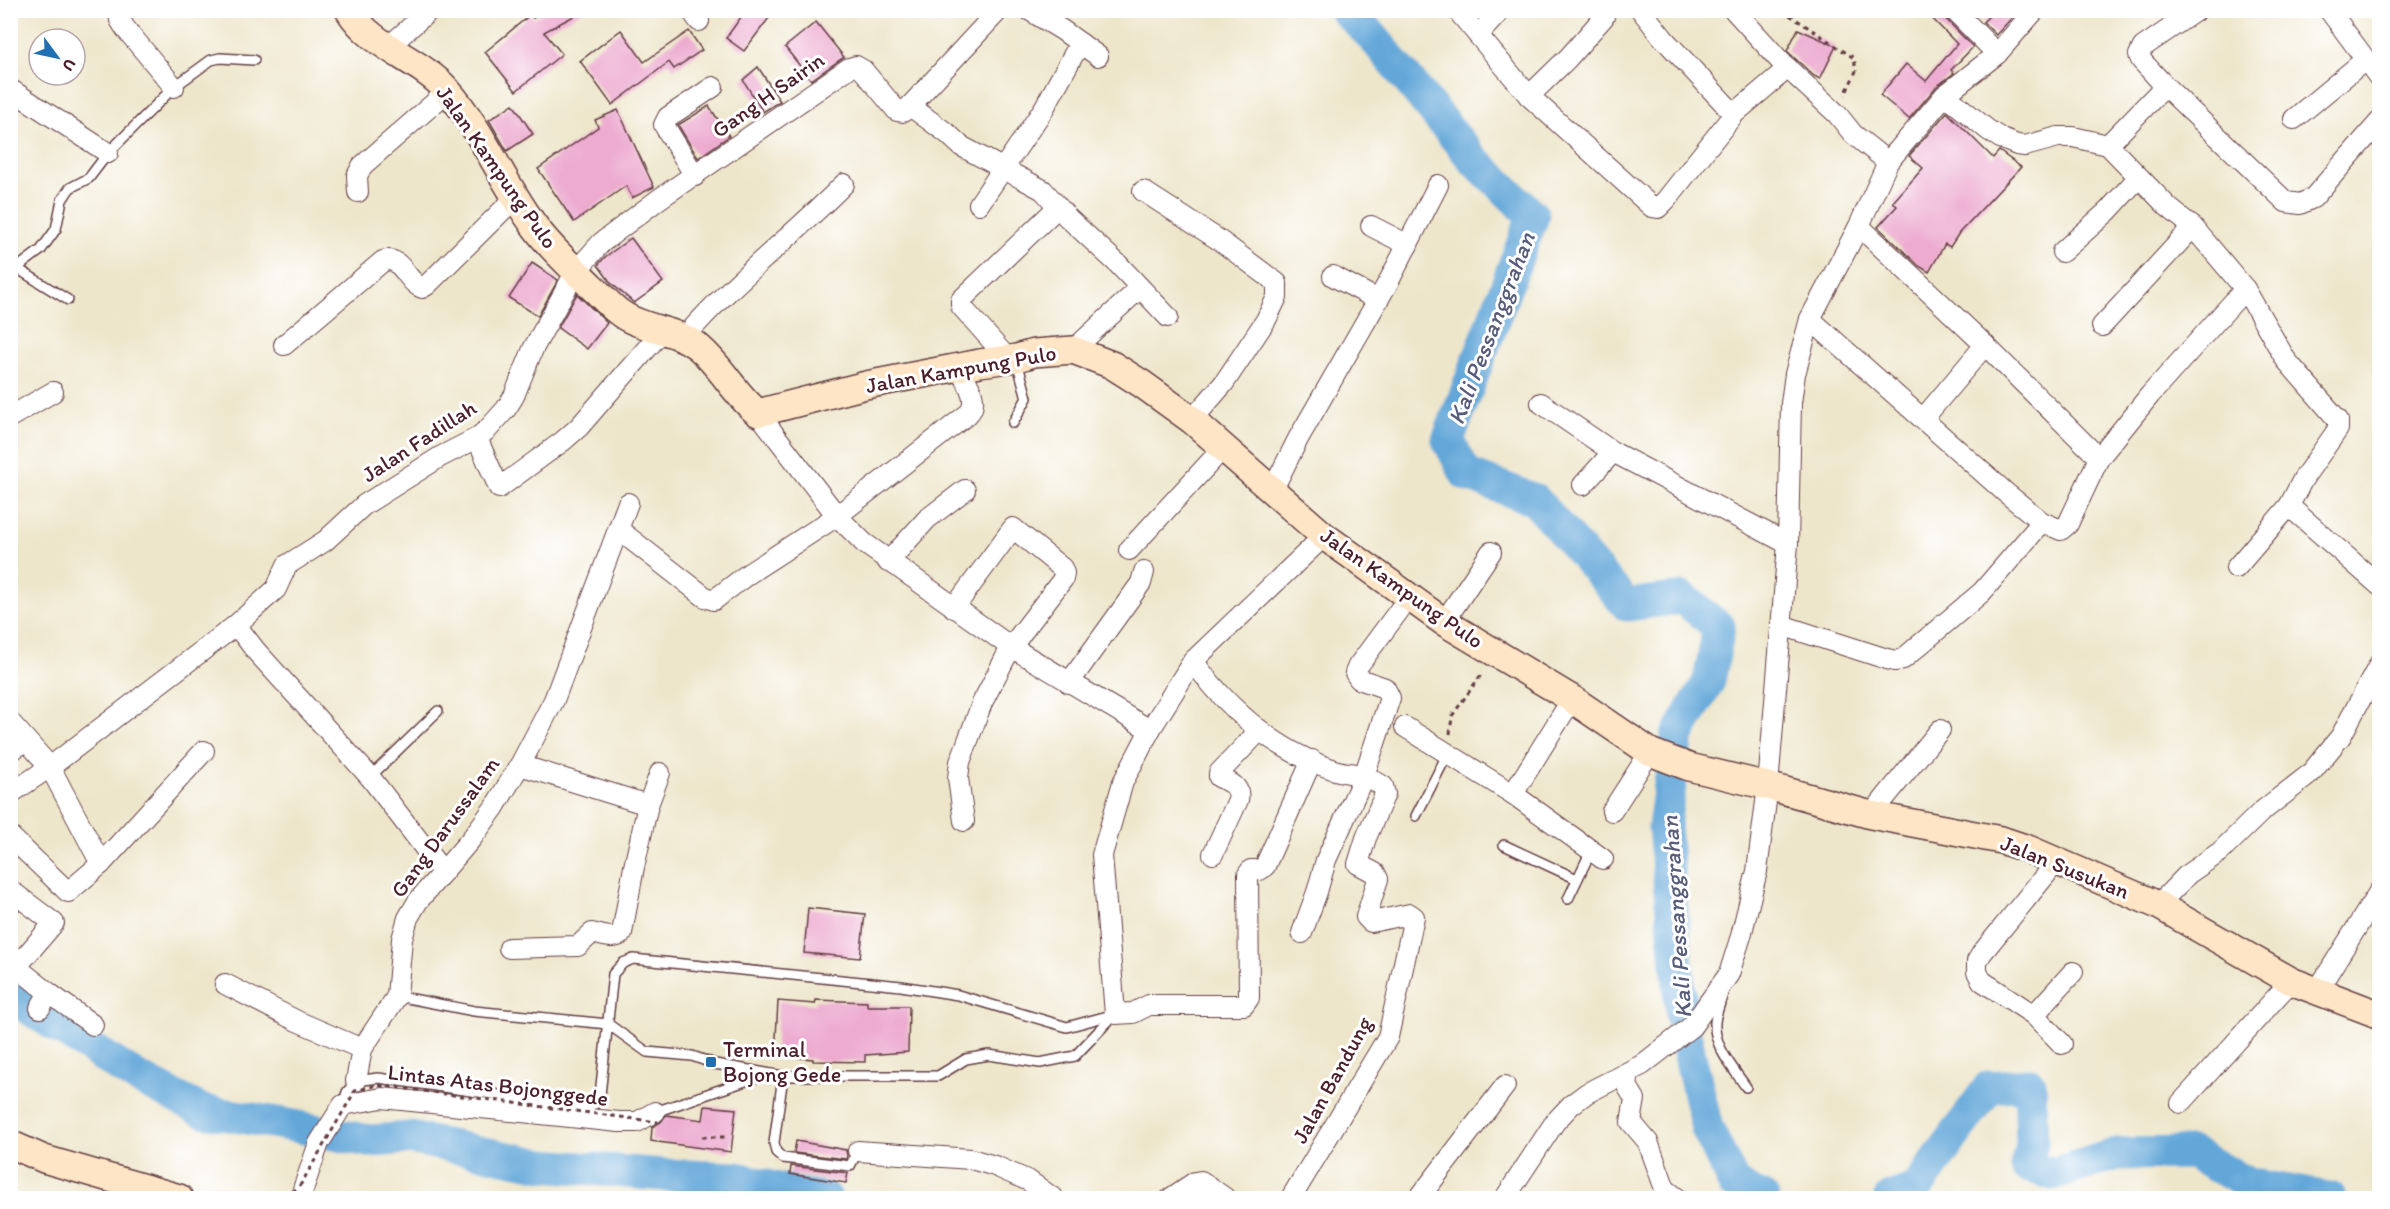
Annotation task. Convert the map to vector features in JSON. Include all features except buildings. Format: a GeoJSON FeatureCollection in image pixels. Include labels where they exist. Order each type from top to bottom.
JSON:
{"type":"FeatureCollection","features":[{"type":"Feature","properties":{"kind":"street"},"geometry":{"type":"LineString","coordinates":[[124,10],[120,20],[125,28],[174,87]]}},
{"type":"Feature","properties":{"kind":"street","name":"Jalan Kampung Pulo"},"geometry":{"type":"LineString","coordinates":[[349,10],[361,27],[427,72],[448,91],[535,227],[576,271],[624,316],[674,334],[713,361],[745,403],[758,413],[866,385],[1034,353],[1073,350],[1112,365],[1192,420],[1324,536],[1444,622],[1572,699],[1655,755]]}},
{"type":"Feature","properties":{"kind":"street"},"geometry":{"type":"LineString","coordinates":[[388,47],[430,10]]}},
{"type":"Feature","properties":{"kind":"street"},"geometry":{"type":"LineString","coordinates":[[999,10],[910,106],[961,146],[1044,190],[1058,207],[1168,317]]}},
{"type":"Feature","properties":{"kind":"street"},"geometry":{"type":"LineString","coordinates":[[1029,10],[1098,56]]}},
{"type":"Feature","properties":{"kind":"street"},"geometry":{"type":"LineString","coordinates":[[1457,10],[1528,96],[1574,135],[1644,202],[1658,208],[1734,114],[1788,68]]}},
{"type":"Feature","properties":{"kind":"street"},"geometry":{"type":"LineString","coordinates":[[1478,35],[1501,10]]}},
{"type":"Feature","properties":{"kind":"street"},"geometry":{"type":"LineString","coordinates":[[1641,10],[1664,39],[1734,114]]}},
{"type":"Feature","properties":{"kind":"street"},"geometry":{"type":"LineString","coordinates":[[1734,10],[1788,68],[1837,114],[1853,134],[1888,162]]}},
{"type":"Feature","properties":{"kind":"street"},"geometry":{"type":"LineString","coordinates":[[1954,10],[1997,54]]}},
{"type":"Feature","properties":{"kind":"street"},"geometry":{"type":"LineString","coordinates":[[1504,1198],[1555,1122],[1571,1105],[1587,1092],[1636,1069],[1692,1026],[1729,974],[1757,871],[1768,786],[1788,544],[1791,403],[1795,374],[1810,319],[1859,226],[1888,162],[1945,95],[1997,54],[2035,10]]}},
{"type":"Feature","properties":{"kind":"street"},"geometry":{"type":"LineString","coordinates":[[2197,10],[2143,47],[2139,55],[2140,60],[2286,202],[2300,204],[2313,198],[2379,122]]}},
{"type":"Feature","properties":{"kind":"street"},"geometry":{"type":"LineString","coordinates":[[2329,10],[2379,79]]}},
{"type":"Feature","properties":{"kind":"street"},"geometry":{"type":"LineString","coordinates":[[1528,96],[1568,58],[1604,17]]}},
{"type":"Feature","properties":{"kind":"street"},"geometry":{"type":"LineString","coordinates":[[979,204],[1043,110],[1080,43]]}},
{"type":"Feature","properties":{"kind":"street"},"geometry":{"type":"LineString","coordinates":[[2294,119],[2366,60]]}},
{"type":"Feature","properties":{"kind":"street","name":"Gang H Sairin"},"geometry":{"type":"LineString","coordinates":[[576,271],[602,243],[659,199],[849,68],[856,66],[863,70],[897,111],[903,112],[910,106]]}},
{"type":"Feature","properties":{"kind":"street"},"geometry":{"type":"LineString","coordinates":[[2108,145],[2165,86]]}},
{"type":"Feature","properties":{"kind":"street"},"geometry":{"type":"LineString","coordinates":[[695,176],[664,125],[668,117],[713,87]]}},
{"type":"Feature","properties":{"kind":"street"},"geometry":{"type":"LineString","coordinates":[[10,89],[108,153]]}},
{"type":"Feature","properties":{"kind":"street"},"geometry":{"type":"LineString","coordinates":[[358,192],[357,176],[362,166],[448,91]]}},
{"type":"Feature","properties":{"kind":"street"},"geometry":{"type":"LineString","coordinates":[[1945,95],[1988,130],[2017,145],[2025,146],[2058,137],[2073,137],[2108,145],[2168,207],[2193,227],[2245,289],[2286,360],[2338,420],[2338,429],[2303,479],[2289,506],[2236,568]]}},
{"type":"Feature","properties":{"kind":"street"},"geometry":{"type":"LineString","coordinates":[[2062,252],[2108,212],[2139,178]]}},
{"type":"Feature","properties":{"kind":"street"},"geometry":{"type":"LineString","coordinates":[[477,438],[499,488],[564,441],[674,334],[713,305],[844,184]]}},
{"type":"Feature","properties":{"kind":"street"},"geometry":{"type":"LineString","coordinates":[[1272,491],[1298,439],[1408,245],[1438,185]]}},
{"type":"Feature","properties":{"kind":"street"},"geometry":{"type":"LineString","coordinates":[[1143,191],[1219,240],[1277,283],[1277,297],[1266,320],[1224,384],[1192,420]]}},
{"type":"Feature","properties":{"kind":"street"},"geometry":{"type":"LineString","coordinates":[[284,345],[383,261],[390,259],[396,261],[416,286],[422,288],[427,285],[517,196]]}},
{"type":"Feature","properties":{"kind":"street"},"geometry":{"type":"LineString","coordinates":[[1012,359],[961,306],[961,300],[1058,207]]}},
{"type":"Feature","properties":{"kind":"street"},"geometry":{"type":"LineString","coordinates":[[1371,226],[1408,245]]}},
{"type":"Feature","properties":{"kind":"street"},"geometry":{"type":"LineString","coordinates":[[1859,226],[1985,345],[2098,458]]}},
{"type":"Feature","properties":{"kind":"street"},"geometry":{"type":"LineString","coordinates":[[2102,326],[2193,227]]}},
{"type":"Feature","properties":{"kind":"street","name":"Jalan Fadillah"},"geometry":{"type":"LineString","coordinates":[[236,625],[276,589],[290,563],[325,541],[377,495],[477,438],[506,410],[533,349],[576,271]]}},
{"type":"Feature","properties":{"kind":"street"},"geometry":{"type":"LineString","coordinates":[[1333,276],[1378,300]]}},
{"type":"Feature","properties":{"kind":"street"},"geometry":{"type":"LineString","coordinates":[[1073,350],[1140,288]]}},
{"type":"Feature","properties":{"kind":"street"},"geometry":{"type":"LineString","coordinates":[[1810,319],[2042,522],[2056,529],[2064,528],[2098,458],[2150,395],[2245,289]]}},
{"type":"Feature","properties":{"kind":"street"},"geometry":{"type":"LineString","coordinates":[[1923,419],[1985,345]]}},
{"type":"Feature","properties":{"kind":"street"},"geometry":{"type":"LineString","coordinates":[[619,530],[705,597],[714,600],[748,574],[837,516],[974,408],[975,401],[959,367]]}},
{"type":"Feature","properties":{"kind":"street"},"geometry":{"type":"LineString","coordinates":[[10,417],[53,392]]}},
{"type":"Feature","properties":{"kind":"street"},"geometry":{"type":"LineString","coordinates":[[1541,403],[1613,452],[1788,544]]}},
{"type":"Feature","properties":{"kind":"street"},"geometry":{"type":"LineString","coordinates":[[758,413],[837,516],[864,543],[1011,646],[1150,730]]}},
{"type":"Feature","properties":{"kind":"street"},"geometry":{"type":"LineString","coordinates":[[1129,550],[1224,447]]}},
{"type":"Feature","properties":{"kind":"street"},"geometry":{"type":"LineString","coordinates":[[1583,485],[1613,452]]}},
{"type":"Feature","properties":{"kind":"street"},"geometry":{"type":"LineString","coordinates":[[888,562],[927,519],[964,490]]}},
{"type":"Feature","properties":{"kind":"street","name":"Gang Darussalam"},"geometry":{"type":"LineString","coordinates":[[356,1081],[362,1049],[397,996],[402,939],[408,918],[418,901],[494,808],[520,765],[554,700],[628,503]]}},
{"type":"Feature","properties":{"kind":"street"},"geometry":{"type":"LineString","coordinates":[[2289,506],[2379,586]]}},
{"type":"Feature","properties":{"kind":"street"},"geometry":{"type":"LineString","coordinates":[[1781,625],[1887,659],[1895,661],[1903,659],[1982,592],[2042,522]]}},
{"type":"Feature","properties":{"kind":"street"},"geometry":{"type":"LineString","coordinates":[[954,608],[1013,528],[1062,568],[1065,573],[1063,579],[1011,646],[982,703],[960,762],[958,778],[964,821]]}},
{"type":"Feature","properties":{"kind":"street"},"geometry":{"type":"LineString","coordinates":[[1312,760],[1265,866],[1260,870],[1251,870],[1248,874],[1248,998],[1244,1005],[1149,1005],[1133,1013],[1115,1014],[1102,855],[1124,782],[1150,730],[1193,662],[1324,536]]}},
{"type":"Feature","properties":{"kind":"street"},"geometry":{"type":"LineString","coordinates":[[1444,622],[1491,552]]}},
{"type":"Feature","properties":{"kind":"street"},"geometry":{"type":"LineString","coordinates":[[1069,683],[1141,583],[1144,572]]}},
{"type":"Feature","properties":{"kind":"street"},"geometry":{"type":"LineString","coordinates":[[1302,933],[1326,860],[1364,776],[1390,698],[1385,688],[1359,680],[1355,673],[1409,597]]}},
{"type":"Feature","properties":{"kind":"street"},"geometry":{"type":"LineString","coordinates":[[10,794],[50,767],[236,625],[256,651],[370,777],[443,872]]}},
{"type":"Feature","properties":{"kind":"street"},"geometry":{"type":"LineString","coordinates":[[1193,662],[1215,691],[1281,745],[1335,771],[1364,776]]}},
{"type":"Feature","properties":{"kind":"street"},"geometry":{"type":"LineString","coordinates":[[2158,905],[2188,874],[2220,852],[2261,812],[2310,774],[2341,736],[2379,663]]}},
{"type":"Feature","properties":{"kind":"street"},"geometry":{"type":"LineString","coordinates":[[1513,794],[1572,699]]}},
{"type":"Feature","properties":{"kind":"street"},"geometry":{"type":"LineString","coordinates":[[10,722],[18,746],[50,767],[101,864]]}},
{"type":"Feature","properties":{"kind":"street"},"geometry":{"type":"LineString","coordinates":[[1405,727],[1513,794],[1597,855]]}},
{"type":"Feature","properties":{"kind":"street"},"geometry":{"type":"LineString","coordinates":[[1213,854],[1240,792],[1219,777],[1219,772],[1260,730]]}},
{"type":"Feature","properties":{"kind":"street"},"geometry":{"type":"LineString","coordinates":[[1872,815],[1940,730]]}},
{"type":"Feature","properties":{"kind":"street"},"geometry":{"type":"LineString","coordinates":[[46,915],[68,892],[101,864],[204,751]]}},
{"type":"Feature","properties":{"kind":"street"},"geometry":{"type":"LineString","coordinates":[[1612,811],[1655,755]]}},
{"type":"Feature","properties":{"kind":"street","name":"Jalan Susukan"},"geometry":{"type":"LineString","coordinates":[[1655,755],[1689,767],[1872,815],[2001,840],[2057,861],[2158,905],[2291,981],[2379,1015]]}},
{"type":"Feature","properties":{"kind":"street"},"geometry":{"type":"LineString","coordinates":[[520,765],[648,805]]}},
{"type":"Feature","properties":{"kind":"street"},"geometry":{"type":"LineString","coordinates":[[509,948],[578,946],[592,933],[616,938],[620,936],[648,805],[660,773]]}},
{"type":"Feature","properties":{"kind":"street","name":"Jalan Bandung"},"geometry":{"type":"LineString","coordinates":[[1291,1198],[1388,1036],[1414,920],[1410,914],[1371,922],[1366,917],[1378,879],[1375,873],[1358,864],[1385,789],[1364,776]]}},
{"type":"Feature","properties":{"kind":"street"},"geometry":{"type":"LineString","coordinates":[[10,836],[68,892]]}},
{"type":"Feature","properties":{"kind":"street"},"geometry":{"type":"LineString","coordinates":[[2057,861],[1977,961],[1977,972],[1982,981],[2034,1015],[2062,1044]]}},
{"type":"Feature","properties":{"kind":"street"},"geometry":{"type":"LineString","coordinates":[[10,890],[52,919],[52,927],[18,964],[20,970],[44,1001],[93,1025]]}},
{"type":"Feature","properties":{"kind":"street"},"geometry":{"type":"LineString","coordinates":[[2317,991],[2379,890]]}},
{"type":"Feature","properties":{"kind":"street"},"geometry":{"type":"LineString","coordinates":[[2034,1015],[2073,972]]}},
{"type":"Feature","properties":{"kind":"street"},"geometry":{"type":"LineString","coordinates":[[2181,1103],[2291,981]]}},
{"type":"Feature","properties":{"kind":"street"},"geometry":{"type":"LineString","coordinates":[[225,984],[297,1021],[362,1049]]}},
{"type":"Feature","properties":{"kind":"street"},"geometry":{"type":"LineString","coordinates":[[1636,1069],[1627,1086],[1635,1099],[1631,1122],[1648,1142],[1665,1189],[1677,1198]]}},
{"type":"Feature","properties":{"kind":"street"},"geometry":{"type":"LineString","coordinates":[[1419,1198],[1505,1086]]}},
{"type":"Feature","properties":{"kind":"street"},"geometry":{"type":"LineString","coordinates":[[300,1198],[319,1143],[340,1109],[382,1098],[619,1122],[637,1122],[657,1117]]}},
{"type":"Feature","properties":{"kind":"street"},"geometry":{"type":"LineString","coordinates":[[10,1144],[44,1159],[180,1198]]}},
{"type":"Feature","properties":{"kind":"street"},"geometry":{"type":"LineString","coordinates":[[858,1152],[972,1159],[1029,1181],[1053,1198]]}},
{"type":"Feature","properties":{"kind":"street"},"geometry":{"type":"LineString","coordinates":[[1171,1198],[1201,1180],[1225,1198]]}},
{"type":"Feature","properties":{"kind":"lane"},"geometry":{"type":"LineString","coordinates":[[68,300],[14,266],[41,250],[56,229],[62,200],[70,188],[89,178],[108,153],[174,87],[211,60],[220,58],[254,60]]}},
{"type":"Feature","properties":{"kind":"lane"},"geometry":{"type":"LineString","coordinates":[[1012,359],[1027,398],[1013,423]]}},
{"type":"Feature","properties":{"kind":"lane"},"geometry":{"type":"LineString","coordinates":[[370,777],[438,711]]}},
{"type":"Feature","properties":{"kind":"lane"},"geometry":{"type":"LineString","coordinates":[[1416,816],[1448,753]]}},
{"type":"Feature","properties":{"kind":"lane"},"geometry":{"type":"LineString","coordinates":[[1504,845],[1577,879]]}},
{"type":"Feature","properties":{"kind":"lane"},"geometry":{"type":"LineString","coordinates":[[1568,899],[1577,879],[1597,855]]}},
{"type":"Feature","properties":{"kind":"lane"},"geometry":{"type":"LineString","coordinates":[[340,1109],[347,1092],[356,1081],[378,1078],[584,1107],[595,1104],[600,1095],[613,974],[622,963],[633,959],[901,986],[958,995],[1067,1027],[1115,1014]]}},
{"type":"Feature","properties":{"kind":"lane"},"geometry":{"type":"LineString","coordinates":[[1729,974],[1715,1021],[1717,1036],[1724,1055],[1746,1087]]}},
{"type":"Feature","properties":{"kind":"lane"},"geometry":{"type":"LineString","coordinates":[[397,996],[474,1011],[608,1024],[647,1052],[692,1056],[715,1064],[783,1076],[938,1076],[966,1059],[989,1055],[1040,1063],[1075,1056],[1115,1014]]}},
{"type":"Feature","properties":{"kind":"lane"},"geometry":{"type":"LineString","coordinates":[[657,1117],[768,1074]]}},
{"type":"Feature","properties":{"kind":"lane"},"geometry":{"type":"LineString","coordinates":[[783,1076],[774,1143],[776,1152],[783,1158],[850,1166],[858,1152]]}},
{"type":"Feature","properties":{"kind":"path"},"geometry":{"type":"LineString","coordinates":[[1782,10],[1854,58],[1856,71],[1837,114]]}},
{"type":"Feature","properties":{"kind":"path"},"geometry":{"type":"LineString","coordinates":[[1448,753],[1452,716],[1496,652]]}},
{"type":"Feature","properties":{"kind":"path","name":"Lintas Atas Bojonggede"},"geometry":{"type":"LineString","coordinates":[[286,1198],[301,1184],[355,1091],[378,1085],[657,1117]]}},
{"type":"Feature","properties":{"kind":"path"},"geometry":{"type":"LineString","coordinates":[[702,1137],[729,1137]]}},
{"type":"Feature","properties":{"kind":"waterway","name":"Kali Pessanggrahan"},"geometry":{"type":"LineString","coordinates":[[1345,10],[1372,36],[1473,159],[1533,216],[1448,440],[1466,474],[1535,500],[1627,605],[1682,598],[1719,627],[1709,681],[1677,736],[1664,827],[1683,1026],[1707,1128],[1734,1184],[1763,1198]]}},
{"type":"Feature","properties":{"kind":"waterway"},"geometry":{"type":"LineString","coordinates":[[10,996],[136,1077],[203,1111],[369,1141],[410,1138],[543,1165],[664,1175],[737,1178],[797,1194],[826,1198]]}},
{"type":"Feature","properties":{"kind":"waterway","name":"Kali Pessanggrahan"},"geometry":{"type":"LineString","coordinates":[[1890,1198],[1917,1188],[1989,1087],[2030,1084],[2032,1144],[2026,1166],[2054,1174],[2117,1154],[2192,1153],[2248,1184],[2330,1198]]}},
{"type":"Feature","properties":{"kind":"place","name":"Terminal Bojong Gede"},"geometry":{"type":"Point","coordinates":[711,1062]}}]}
